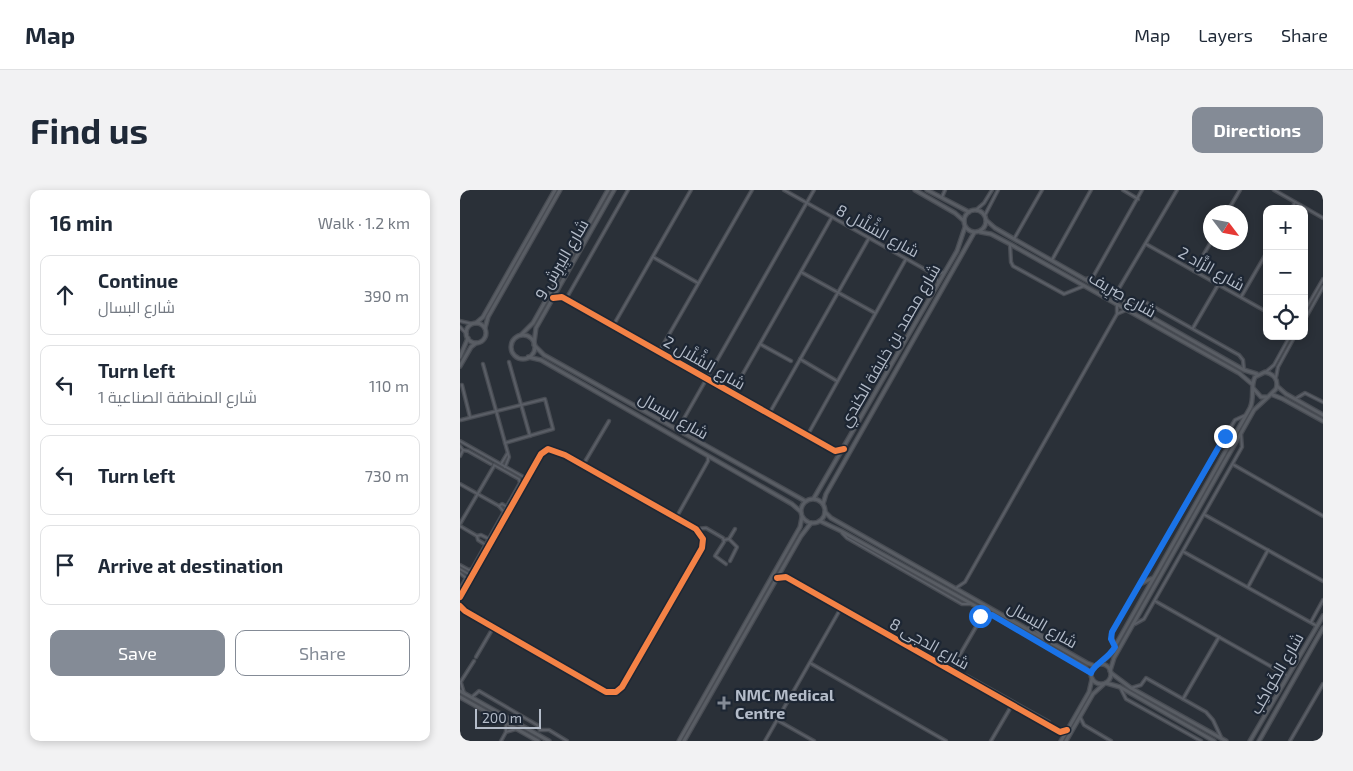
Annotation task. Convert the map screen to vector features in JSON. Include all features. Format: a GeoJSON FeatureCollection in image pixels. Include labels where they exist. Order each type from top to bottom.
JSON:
{"type":"FeatureCollection","features":[{"type":"Feature","properties":{"kind":"street"},"geometry":{"type":"LineString","coordinates":[[460,357],[468,328],[483,317],[554,190]]}},
{"type":"Feature","properties":{"kind":"street"},"geometry":{"type":"LineString","coordinates":[[460,366],[471,347],[484,339],[488,317],[560,190]]}},
{"type":"Feature","properties":{"kind":"street","name":"شارع البِيرِش 9"},"geometry":{"type":"LineString","coordinates":[[521,335],[532,323],[608,190]]}},
{"type":"Feature","properties":{"kind":"street","name":"شارع البِيرِش 9"},"geometry":{"type":"LineString","coordinates":[[534,344],[536,328],[614,190]]}},
{"type":"Feature","properties":{"kind":"street"},"geometry":{"type":"LineString","coordinates":[[566,299],[628,190]]}},
{"type":"Feature","properties":{"kind":"street"},"geometry":{"type":"LineString","coordinates":[[613,326],[691,190]]}},
{"type":"Feature","properties":{"kind":"street"},"geometry":{"type":"LineString","coordinates":[[659,352],[752,190]]}},
{"type":"Feature","properties":{"kind":"street","name":"شارع الشَّلَّال 8"},"geometry":{"type":"LineString","coordinates":[[784,190],[935,275]]}},
{"type":"Feature","properties":{"kind":"street"},"geometry":{"type":"LineString","coordinates":[[677,431],[814,190]]}},
{"type":"Feature","properties":{"kind":"street"},"geometry":{"type":"LineString","coordinates":[[914,190],[955,213],[964,221]]}},
{"type":"Feature","properties":{"kind":"street"},"geometry":{"type":"LineString","coordinates":[[927,190],[969,212],[976,210],[984,203],[992,190]]}},
{"type":"Feature","properties":{"kind":"street"},"geometry":{"type":"LineString","coordinates":[[941,198],[946,190]]}},
{"type":"Feature","properties":{"kind":"street"},"geometry":{"type":"LineString","coordinates":[[969,212],[964,221],[965,227],[974,233],[980,232],[985,227],[985,215],[998,190]]}},
{"type":"Feature","properties":{"kind":"street"},"geometry":{"type":"LineString","coordinates":[[1014,239],[1042,190]]}},
{"type":"Feature","properties":{"kind":"street"},"geometry":{"type":"LineString","coordinates":[[1052,261],[1092,190]]}},
{"type":"Feature","properties":{"kind":"street"},"geometry":{"type":"LineString","coordinates":[[1123,190],[1138,198]]}},
{"type":"Feature","properties":{"kind":"street"},"geometry":{"type":"LineString","coordinates":[[1095,285],[1093,277],[1142,190]]}},
{"type":"Feature","properties":{"kind":"street"},"geometry":{"type":"LineString","coordinates":[[1111,294],[1118,290],[1177,190]]}},
{"type":"Feature","properties":{"kind":"street"},"geometry":{"type":"LineString","coordinates":[[1231,205],[1240,190]]}},
{"type":"Feature","properties":{"kind":"street"},"geometry":{"type":"LineString","coordinates":[[1274,190],[1323,218]]}},
{"type":"Feature","properties":{"kind":"street"},"geometry":{"type":"LineString","coordinates":[[976,210],[985,215]]}},
{"type":"Feature","properties":{"kind":"street"},"geometry":{"type":"LineString","coordinates":[[732,394],[832,217]]}},
{"type":"Feature","properties":{"kind":"street","name":"شارع صِرِيف"},"geometry":{"type":"LineString","coordinates":[[986,220],[995,228],[1244,370],[1258,374]]}},
{"type":"Feature","properties":{"kind":"street","name":"شارع محمد بن خليفة الكندي"},"geometry":{"type":"LineString","coordinates":[[814,498],[844,450],[945,272],[961,243],[965,227]]}},
{"type":"Feature","properties":{"kind":"street","name":"شارع صِرِيف"},"geometry":{"type":"LineString","coordinates":[[980,232],[991,234],[1010,244],[1239,373],[1253,386]]}},
{"type":"Feature","properties":{"kind":"street","name":"شارع محمد بن خليفة الكندي"},"geometry":{"type":"LineString","coordinates":[[823,504],[826,494],[974,233]]}},
{"type":"Feature","properties":{"kind":"street"},"geometry":{"type":"LineString","coordinates":[[769,414],[869,238]]}},
{"type":"Feature","properties":{"kind":"street"},"geometry":{"type":"LineString","coordinates":[[1010,244],[1010,262],[1014,266],[1064,294],[1084,286]]}},
{"type":"Feature","properties":{"kind":"street","name":"شارع الزَّاد 2"},"geometry":{"type":"LineString","coordinates":[[1146,244],[1263,310]]}},
{"type":"Feature","properties":{"kind":"street"},"geometry":{"type":"LineString","coordinates":[[1194,271],[1206,250]]}},
{"type":"Feature","properties":{"kind":"street"},"geometry":{"type":"LineString","coordinates":[[653,257],[698,283]]}},
{"type":"Feature","properties":{"kind":"street"},"geometry":{"type":"LineString","coordinates":[[806,436],[906,259]]}},
{"type":"Feature","properties":{"kind":"street"},"geometry":{"type":"LineString","coordinates":[[1241,297],[1263,259]]}},
{"type":"Feature","properties":{"kind":"street"},"geometry":{"type":"LineString","coordinates":[[801,272],[875,313]]}},
{"type":"Feature","properties":{"kind":"street"},"geometry":{"type":"LineString","coordinates":[[938,283],[935,275],[945,272]]}},
{"type":"Feature","properties":{"kind":"street"},"geometry":{"type":"LineString","coordinates":[[1085,279],[1093,277]]}},
{"type":"Feature","properties":{"kind":"street"},"geometry":{"type":"LineString","coordinates":[[1308,305],[1323,279]]}},
{"type":"Feature","properties":{"kind":"street"},"geometry":{"type":"LineString","coordinates":[[1193,329],[1218,284]]}},
{"type":"Feature","properties":{"kind":"street"},"geometry":{"type":"LineString","coordinates":[[1308,313],[1323,287]]}},
{"type":"Feature","properties":{"kind":"street"},"geometry":{"type":"LineString","coordinates":[[553,298],[562,297],[559,288]]}},
{"type":"Feature","properties":{"kind":"street"},"geometry":{"type":"LineString","coordinates":[[1118,290],[1120,299]]}},
{"type":"Feature","properties":{"kind":"street","name":"شارع الشَّلَّال 2"},"geometry":{"type":"LineString","coordinates":[[562,297],[835,451]]}},
{"type":"Feature","properties":{"kind":"street"},"geometry":{"type":"LineString","coordinates":[[1132,306],[1144,302],[1239,355],[1243,360],[1244,370]]}},
{"type":"Feature","properties":{"kind":"street"},"geometry":{"type":"LineString","coordinates":[[954,588],[963,584],[1117,314],[1117,305]]}},
{"type":"Feature","properties":{"kind":"street"},"geometry":{"type":"LineString","coordinates":[[1117,314],[1126,310]]}},
{"type":"Feature","properties":{"kind":"street"},"geometry":{"type":"LineString","coordinates":[[460,321],[485,328]]}},
{"type":"Feature","properties":{"kind":"street"},"geometry":{"type":"LineString","coordinates":[[460,327],[476,343]]}},
{"type":"Feature","properties":{"kind":"street"},"geometry":{"type":"LineString","coordinates":[[521,335],[527,336],[534,344],[534,350],[528,357],[518,357],[511,349],[512,342],[521,335]]}},
{"type":"Feature","properties":{"kind":"street"},"geometry":{"type":"LineString","coordinates":[[1063,740],[1089,692],[1092,679],[1091,673],[1097,665],[1108,658],[1115,647],[1253,402],[1253,386],[1258,374],[1265,372],[1274,365],[1288,340]]}},
{"type":"Feature","properties":{"kind":"street"},"geometry":{"type":"LineString","coordinates":[[1063,740],[1075,726],[1093,694],[1105,683],[1111,672],[1114,658],[1132,624],[1258,404],[1270,396],[1277,386],[1278,367],[1293,340]]}},
{"type":"Feature","properties":{"kind":"street"},"geometry":{"type":"LineString","coordinates":[[760,343],[791,361]]}},
{"type":"Feature","properties":{"kind":"street","name":"شارع البسال"},"geometry":{"type":"LineString","coordinates":[[534,344],[544,356],[805,501]]}},
{"type":"Feature","properties":{"kind":"street","name":"شارع البسال"},"geometry":{"type":"LineString","coordinates":[[528,357],[541,360],[715,459],[792,504],[800,511]]}},
{"type":"Feature","properties":{"kind":"street"},"geometry":{"type":"LineString","coordinates":[[800,360],[837,381]]}},
{"type":"Feature","properties":{"kind":"street"},"geometry":{"type":"LineString","coordinates":[[509,362],[530,436]]}},
{"type":"Feature","properties":{"kind":"street"},"geometry":{"type":"LineString","coordinates":[[483,364],[509,459],[505,467]]}},
{"type":"Feature","properties":{"kind":"street"},"geometry":{"type":"LineString","coordinates":[[1265,372],[1272,374],[1276,380]]}},
{"type":"Feature","properties":{"kind":"street"},"geometry":{"type":"LineString","coordinates":[[462,385],[471,418]]}},
{"type":"Feature","properties":{"kind":"street"},"geometry":{"type":"LineString","coordinates":[[1253,386],[1257,395],[1283,399],[1323,421]]}},
{"type":"Feature","properties":{"kind":"street"},"geometry":{"type":"LineString","coordinates":[[1277,386],[1323,415]]}},
{"type":"Feature","properties":{"kind":"street"},"geometry":{"type":"LineString","coordinates":[[1295,399],[1305,393],[1323,402]]}},
{"type":"Feature","properties":{"kind":"street"},"geometry":{"type":"LineString","coordinates":[[461,420],[545,398],[551,417],[552,430],[505,443]]}},
{"type":"Feature","properties":{"kind":"street"},"geometry":{"type":"LineString","coordinates":[[1115,647],[1112,634],[1140,584],[1235,420],[1246,415]]}},
{"type":"Feature","properties":{"kind":"street"},"geometry":{"type":"LineString","coordinates":[[583,465],[609,421]]}},
{"type":"Feature","properties":{"kind":"street"},"geometry":{"type":"LineString","coordinates":[[1132,624],[1144,619],[1184,552],[1233,465],[1243,444],[1241,434]]}},
{"type":"Feature","properties":{"kind":"street"},"geometry":{"type":"LineString","coordinates":[[460,442],[527,479]]}},
{"type":"Feature","properties":{"kind":"street"},"geometry":{"type":"LineString","coordinates":[[460,446],[463,450],[493,464],[520,481],[472,569],[460,564]]}},
{"type":"Feature","properties":{"kind":"street"},"geometry":{"type":"LineString","coordinates":[[460,597],[541,454],[548,449],[554,450],[583,465],[696,529],[700,533],[703,542],[702,548],[622,687],[616,692],[606,692],[465,612],[460,606]]}},
{"type":"Feature","properties":{"kind":"street"},"geometry":{"type":"LineString","coordinates":[[460,456],[463,450]]}},
{"type":"Feature","properties":{"kind":"street"},"geometry":{"type":"LineString","coordinates":[[838,459],[835,451],[844,450]]}},
{"type":"Feature","properties":{"kind":"street"},"geometry":{"type":"LineString","coordinates":[[501,464],[507,454]]}},
{"type":"Feature","properties":{"kind":"street"},"geometry":{"type":"LineString","coordinates":[[706,454],[708,461]]}},
{"type":"Feature","properties":{"kind":"street"},"geometry":{"type":"LineString","coordinates":[[676,518],[708,461],[715,459]]}},
{"type":"Feature","properties":{"kind":"street"},"geometry":{"type":"LineString","coordinates":[[486,545],[478,540],[477,536],[460,525],[495,461]]}},
{"type":"Feature","properties":{"kind":"street"},"geometry":{"type":"LineString","coordinates":[[1233,465],[1323,516]]}},
{"type":"Feature","properties":{"kind":"street"},"geometry":{"type":"LineString","coordinates":[[460,484],[499,506],[504,512]]}},
{"type":"Feature","properties":{"kind":"street"},"geometry":{"type":"LineString","coordinates":[[679,741],[800,527],[802,518],[800,511],[805,501],[814,498],[823,504],[825,512],[820,521],[811,523],[802,518]]}},
{"type":"Feature","properties":{"kind":"street"},"geometry":{"type":"LineString","coordinates":[[499,506],[502,504],[507,507]]}},
{"type":"Feature","properties":{"kind":"street","name":"شارع البسال"},"geometry":{"type":"LineString","coordinates":[[825,512],[831,518],[1086,663],[1097,665]]}},
{"type":"Feature","properties":{"kind":"street"},"geometry":{"type":"LineString","coordinates":[[1205,514],[1323,581]]}},
{"type":"Feature","properties":{"kind":"street","name":"شارع البسال"},"geometry":{"type":"LineString","coordinates":[[820,521],[992,615],[1091,673]]}},
{"type":"Feature","properties":{"kind":"street"},"geometry":{"type":"LineString","coordinates":[[684,741],[782,568],[811,523]]}},
{"type":"Feature","properties":{"kind":"street"},"geometry":{"type":"LineString","coordinates":[[696,529],[702,528],[724,540],[729,539],[735,529]]}},
{"type":"Feature","properties":{"kind":"street"},"geometry":{"type":"LineString","coordinates":[[700,533],[702,528]]}},
{"type":"Feature","properties":{"kind":"street"},"geometry":{"type":"LineString","coordinates":[[477,536],[481,535],[489,539]]}},
{"type":"Feature","properties":{"kind":"street"},"geometry":{"type":"LineString","coordinates":[[729,539],[737,547],[730,561]]}},
{"type":"Feature","properties":{"kind":"street"},"geometry":{"type":"LineString","coordinates":[[724,540],[715,556],[726,564]]}},
{"type":"Feature","properties":{"kind":"street"},"geometry":{"type":"LineString","coordinates":[[1248,587],[1268,550]]}},
{"type":"Feature","properties":{"kind":"street"},"geometry":{"type":"LineString","coordinates":[[1184,552],[1317,627]]}},
{"type":"Feature","properties":{"kind":"street"},"geometry":{"type":"LineString","coordinates":[[777,578],[786,577],[782,568]]}},
{"type":"Feature","properties":{"kind":"street"},"geometry":{"type":"LineString","coordinates":[[460,569],[472,576]]}},
{"type":"Feature","properties":{"kind":"street"},"geometry":{"type":"LineString","coordinates":[[460,573],[466,578],[460,589]]}},
{"type":"Feature","properties":{"kind":"street","name":"شارع الدجى 8"},"geometry":{"type":"LineString","coordinates":[[786,577],[1060,732]]}},
{"type":"Feature","properties":{"kind":"street"},"geometry":{"type":"LineString","coordinates":[[1140,584],[1154,578]]}},
{"type":"Feature","properties":{"kind":"street"},"geometry":{"type":"LineString","coordinates":[[963,584],[966,595]]}},
{"type":"Feature","properties":{"kind":"street"},"geometry":{"type":"LineString","coordinates":[[1310,622],[1323,600]]}},
{"type":"Feature","properties":{"kind":"street"},"geometry":{"type":"LineString","coordinates":[[1155,601],[1289,676]]}},
{"type":"Feature","properties":{"kind":"street"},"geometry":{"type":"LineString","coordinates":[[765,741],[841,608]]}},
{"type":"Feature","properties":{"kind":"street"},"geometry":{"type":"LineString","coordinates":[[978,608],[980,620]]}},
{"type":"Feature","properties":{"kind":"street"},"geometry":{"type":"LineString","coordinates":[[951,670],[980,620],[992,615]]}},
{"type":"Feature","properties":{"kind":"street","name":"شارع الكَواكِب"},"geometry":{"type":"LineString","coordinates":[[1250,741],[1323,616]]}},
{"type":"Feature","properties":{"kind":"street"},"geometry":{"type":"LineString","coordinates":[[1025,628],[1032,629],[1036,626],[1039,633],[1048,641]]}},
{"type":"Feature","properties":{"kind":"street"},"geometry":{"type":"LineString","coordinates":[[476,656],[493,628]]}},
{"type":"Feature","properties":{"kind":"street","name":"شارع الكَواكِب"},"geometry":{"type":"LineString","coordinates":[[1259,741],[1323,628]]}},
{"type":"Feature","properties":{"kind":"street"},"geometry":{"type":"LineString","coordinates":[[1183,699],[1219,637]]}},
{"type":"Feature","properties":{"kind":"street"},"geometry":{"type":"LineString","coordinates":[[474,661],[460,683],[462,692],[549,741]]}},
{"type":"Feature","properties":{"kind":"street"},"geometry":{"type":"LineString","coordinates":[[810,663],[946,741]]}},
{"type":"Feature","properties":{"kind":"street"},"geometry":{"type":"LineString","coordinates":[[1097,665],[1106,666],[1131,688],[1224,740]]}},
{"type":"Feature","properties":{"kind":"street"},"geometry":{"type":"LineString","coordinates":[[960,676],[967,676],[1048,722],[1051,727]]}},
{"type":"Feature","properties":{"kind":"street"},"geometry":{"type":"LineString","coordinates":[[1131,688],[1141,685],[1146,678],[1210,716],[1224,740]]}},
{"type":"Feature","properties":{"kind":"street"},"geometry":{"type":"LineString","coordinates":[[1092,679],[1098,684],[1105,683],[1120,687],[1214,741]]}},
{"type":"Feature","properties":{"kind":"street"},"geometry":{"type":"LineString","coordinates":[[1290,741],[1323,684]]}},
{"type":"Feature","properties":{"kind":"street"},"geometry":{"type":"LineString","coordinates":[[1120,687],[1126,698],[1201,741]]}},
{"type":"Feature","properties":{"kind":"street"},"geometry":{"type":"LineString","coordinates":[[472,698],[479,691],[537,725],[540,730]]}},
{"type":"Feature","properties":{"kind":"street"},"geometry":{"type":"LineString","coordinates":[[460,697],[538,741]]}},
{"type":"Feature","properties":{"kind":"street"},"geometry":{"type":"LineString","coordinates":[[991,741],[1012,704]]}},
{"type":"Feature","properties":{"kind":"street"},"geometry":{"type":"LineString","coordinates":[[1080,717],[1084,725],[1111,741]]}},
{"type":"Feature","properties":{"kind":"street"},"geometry":{"type":"LineString","coordinates":[[777,720],[814,741]]}},
{"type":"Feature","properties":{"kind":"street"},"geometry":{"type":"LineString","coordinates":[[501,741],[506,732],[506,723]]}},
{"type":"Feature","properties":{"kind":"street"},"geometry":{"type":"LineString","coordinates":[[1075,726],[1084,725]]}},
{"type":"Feature","properties":{"kind":"street"},"geometry":{"type":"LineString","coordinates":[[506,732],[516,729]]}},
{"type":"Feature","properties":{"kind":"street"},"geometry":{"type":"LineString","coordinates":[[538,734],[540,730]]}},
{"type":"Feature","properties":{"kind":"street"},"geometry":{"type":"LineString","coordinates":[[540,730],[549,730],[567,741]]}},
{"type":"Feature","properties":{"kind":"street"},"geometry":{"type":"LineString","coordinates":[[1063,740],[1060,732],[1068,730]]}},
{"type":"Feature","properties":{"kind":"street"},"geometry":{"type":"LineString","coordinates":[[687,736],[689,741]]}},
{"type":"Feature","properties":{"kind":"cycle path"},"geometry":{"type":"LineString","coordinates":[[553,298],[562,297],[835,451],[844,449]]}},
{"type":"Feature","properties":{"kind":"cycle path"},"geometry":{"type":"LineString","coordinates":[[460,597],[541,454],[548,449],[565,455],[696,529],[703,539],[702,548],[622,687],[616,692],[606,692],[465,611],[460,606]]}},
{"type":"Feature","properties":{"kind":"cycle path"},"geometry":{"type":"LineString","coordinates":[[777,578],[786,577],[1060,732],[1067,730]]}},
{"type":"Feature","properties":{"kind":"place","name":"NMC Medical Centre"},"geometry":{"type":"Point","coordinates":[724,703]}},
{"type":"Feature","properties":{"kind":"route"},"geometry":{"type":"LineString","coordinates":[[980,616],[980,620],[992,615],[1085,667],[1091,673],[1093,668],[1108,658],[1115,647],[1111,639],[1112,632],[1225,436]]}}]}
